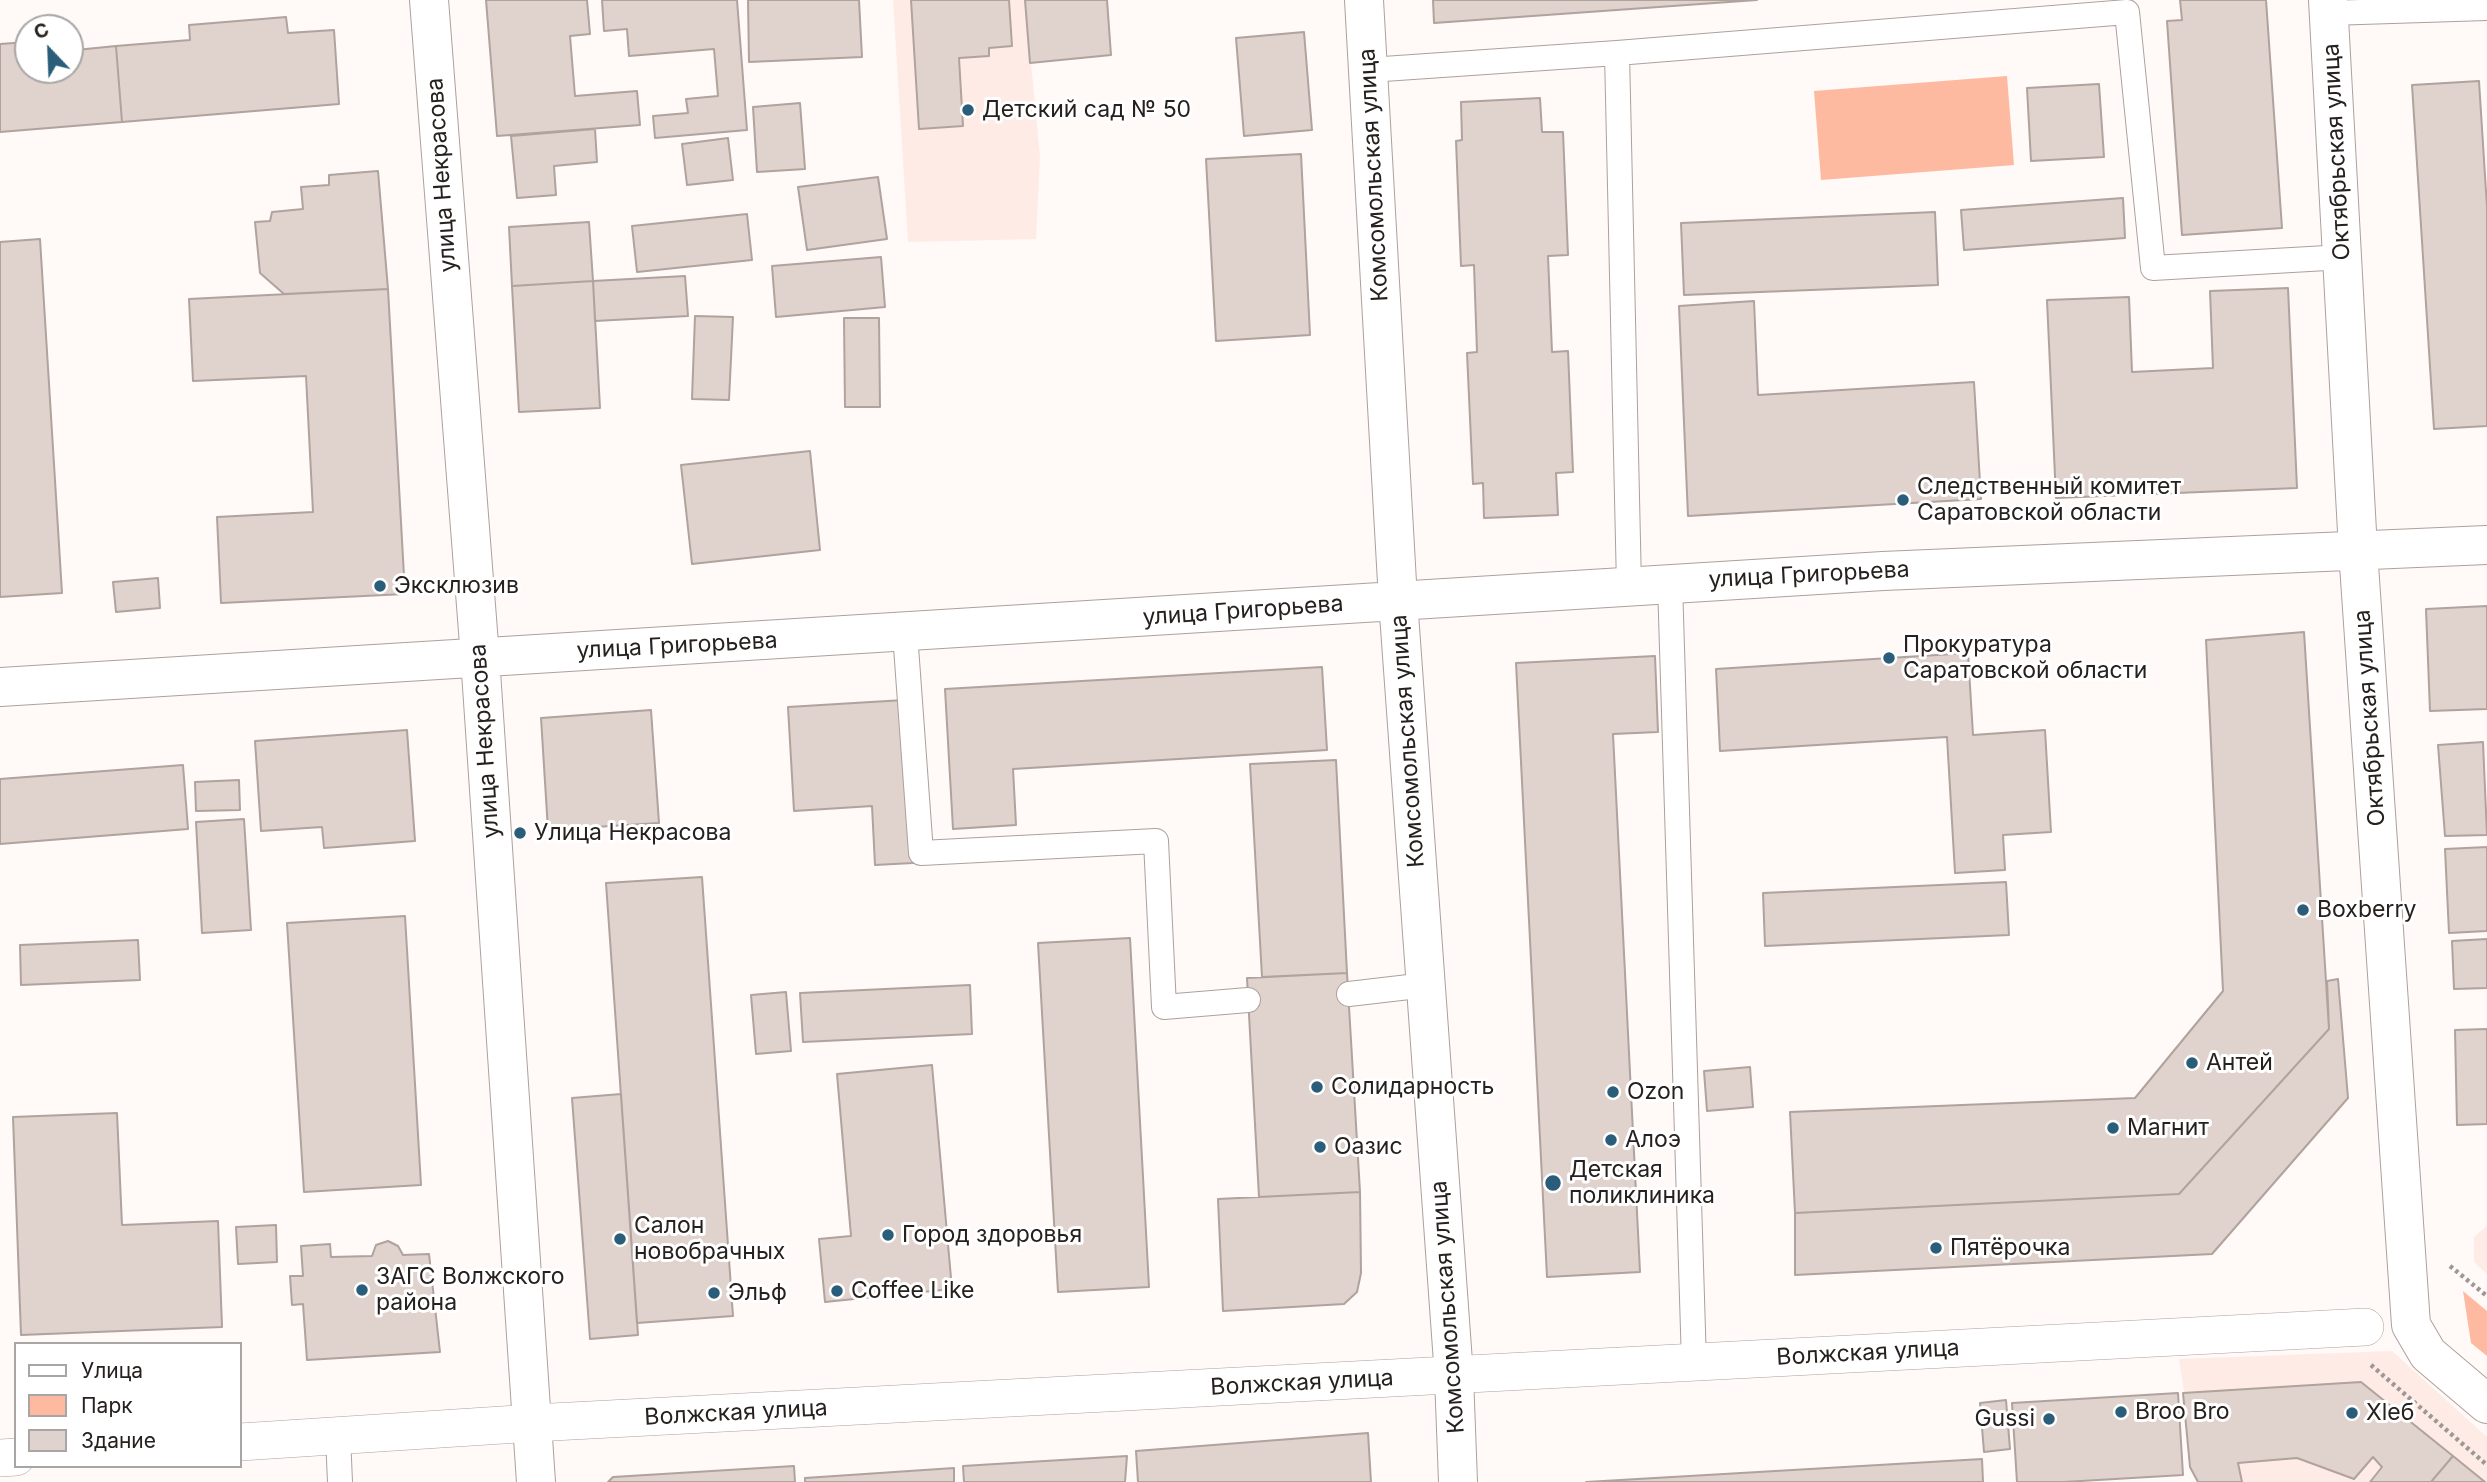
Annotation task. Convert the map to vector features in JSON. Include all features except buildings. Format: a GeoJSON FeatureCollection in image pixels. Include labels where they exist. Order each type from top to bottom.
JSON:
{"type":"FeatureCollection","features":[{"type":"Feature","properties":{"kind":"street","name":"улица Некрасова"},"geometry":{"type":"LineString","coordinates":[[429,0],[480,657],[536,1482]]}},
{"type":"Feature","properties":{"kind":"street","name":"Комсомольская улица"},"geometry":{"type":"LineString","coordinates":[[1364,0],[1398,600],[1454,1376],[1458,1482]]}},
{"type":"Feature","properties":{"kind":"street","name":"Октябрьская улица"},"geometry":{"type":"LineString","coordinates":[[2328,6],[2344,257],[2358,550],[2411,1325],[2428,1354],[2487,1404]]}},
{"type":"Feature","properties":{"kind":"street","name":"улица Григорьева"},"geometry":{"type":"LineString","coordinates":[[0,687],[905,633],[1670,583],[2487,545]]}},
{"type":"Feature","properties":{"kind":"street","name":"Волжская улица"},"geometry":{"type":"LineString","coordinates":[[242,1442],[533,1423],[2365,1327]]}},
{"type":"Feature","properties":{"kind":"lane"},"geometry":{"type":"LineString","coordinates":[[2328,6],[2487,8]]}},
{"type":"Feature","properties":{"kind":"lane"},"geometry":{"type":"LineString","coordinates":[[1368,70],[2127,12],[2153,268],[2344,257]]}},
{"type":"Feature","properties":{"kind":"lane"},"geometry":{"type":"LineString","coordinates":[[1617,53],[1629,586]]}},
{"type":"Feature","properties":{"kind":"lane"},"geometry":{"type":"LineString","coordinates":[[1670,583],[1694,1363]]}},
{"type":"Feature","properties":{"kind":"lane"},"geometry":{"type":"LineString","coordinates":[[905,633],[921,853],[1157,841],[1164,1007],[1248,1000]]}},
{"type":"Feature","properties":{"kind":"lane"},"geometry":{"type":"LineString","coordinates":[[1349,994],[1426,985]]}},
{"type":"Feature","properties":{"kind":"lane"},"geometry":{"type":"LineString","coordinates":[[338,1436],[340,1482]]}},
{"type":"Feature","properties":{"kind":"path"},"geometry":{"type":"LineString","coordinates":[[2449,1265],[2487,1296]]}},
{"type":"Feature","properties":{"kind":"shaded area","name":"Детский сад № 50"},"geometry":{"type":"Polygon","coordinates":[[[893,0],[1025,0],[1040,157],[1036,239],[908,242],[893,0]]]}},
{"type":"Feature","properties":{"kind":"shaded area"},"geometry":{"type":"Polygon","coordinates":[[[2487,1226],[2487,1274],[2474,1262],[2474,1237],[2487,1226]]]}},
{"type":"Feature","properties":{"kind":"shaded area"},"geometry":{"type":"Polygon","coordinates":[[[2392,1351],[2487,1437],[2487,1482],[2198,1482],[2179,1359],[2392,1351]]]}},
{"type":"Feature","properties":{"kind":"green space"},"geometry":{"type":"Polygon","coordinates":[[[2007,76],[2014,165],[1821,180],[1814,91],[2007,76]]]}},
{"type":"Feature","properties":{"kind":"green space"},"geometry":{"type":"Polygon","coordinates":[[[2463,1291],[2487,1311],[2487,1356],[2471,1343],[2463,1291]]]}},
{"type":"Feature","properties":{"kind":"place","name":"Детский сад № 50"},"geometry":{"type":"Point","coordinates":[968,110]}},
{"type":"Feature","properties":{"kind":"place","name":"Следственный комитет Саратовской области"},"geometry":{"type":"Point","coordinates":[1903,500]}},
{"type":"Feature","properties":{"kind":"place","name":"Эксклюзив"},"geometry":{"type":"Point","coordinates":[380,586]}},
{"type":"Feature","properties":{"kind":"place","name":"Прокуратура Саратовской области"},"geometry":{"type":"Point","coordinates":[1889,658]}},
{"type":"Feature","properties":{"kind":"place","name":"Улица Некрасова"},"geometry":{"type":"Point","coordinates":[520,833]}},
{"type":"Feature","properties":{"kind":"place","name":"Boxberry"},"geometry":{"type":"Point","coordinates":[2303,910]}},
{"type":"Feature","properties":{"kind":"place","name":"Антей"},"geometry":{"type":"Point","coordinates":[2192,1063]}},
{"type":"Feature","properties":{"kind":"place","name":"Солидарность"},"geometry":{"type":"Point","coordinates":[1317,1087]}},
{"type":"Feature","properties":{"kind":"place","name":"Ozon"},"geometry":{"type":"Point","coordinates":[1613,1092]}},
{"type":"Feature","properties":{"kind":"place","name":"Магнит"},"geometry":{"type":"Point","coordinates":[2113,1128]}},
{"type":"Feature","properties":{"kind":"place","name":"Алоэ"},"geometry":{"type":"Point","coordinates":[1611,1140]}},
{"type":"Feature","properties":{"kind":"place","name":"Оазис"},"geometry":{"type":"Point","coordinates":[1320,1147]}},
{"type":"Feature","properties":{"kind":"place","name":"Детская поликлиника"},"geometry":{"type":"Point","coordinates":[1553,1183]}},
{"type":"Feature","properties":{"kind":"place","name":"Город здоровья"},"geometry":{"type":"Point","coordinates":[888,1235]}},
{"type":"Feature","properties":{"kind":"place","name":"Салон новобрачных"},"geometry":{"type":"Point","coordinates":[620,1239]}},
{"type":"Feature","properties":{"kind":"place","name":"Пятёрочка"},"geometry":{"type":"Point","coordinates":[1936,1248]}},
{"type":"Feature","properties":{"kind":"place","name":"ЗАГС Волжского района"},"geometry":{"type":"Point","coordinates":[362,1290]}},
{"type":"Feature","properties":{"kind":"place","name":"Coffee Like"},"geometry":{"type":"Point","coordinates":[837,1291]}},
{"type":"Feature","properties":{"kind":"place","name":"Эльф"},"geometry":{"type":"Point","coordinates":[714,1293]}},
{"type":"Feature","properties":{"kind":"place","name":"Broo Bro"},"geometry":{"type":"Point","coordinates":[2121,1412]}},
{"type":"Feature","properties":{"kind":"place","name":"Xlеб"},"geometry":{"type":"Point","coordinates":[2352,1413]}},
{"type":"Feature","properties":{"kind":"place","name":"Gussi"},"geometry":{"type":"Point","coordinates":[2049,1419]}}]}
